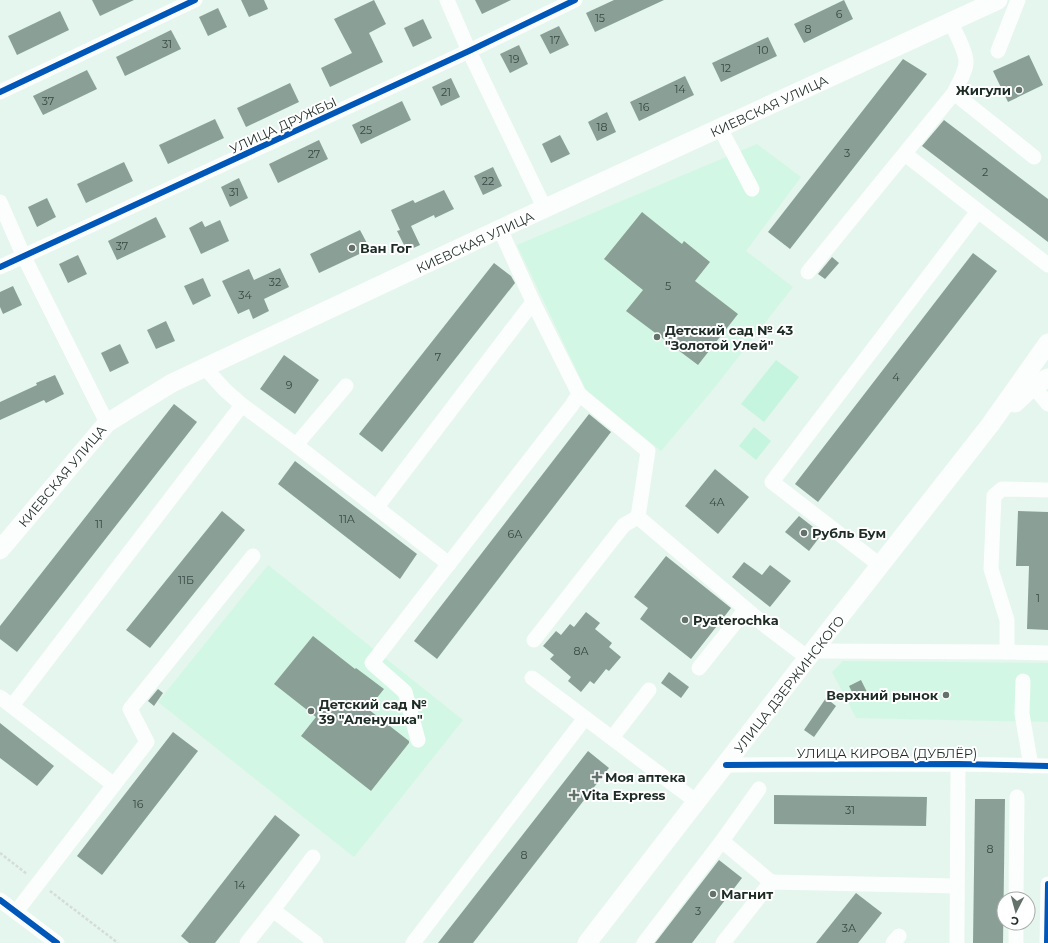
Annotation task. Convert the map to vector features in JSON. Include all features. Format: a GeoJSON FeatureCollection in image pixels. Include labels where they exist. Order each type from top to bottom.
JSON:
{"type":"FeatureCollection","features":[{"type":"Feature","properties":{"kind":"main road","name":"КИЕВСКАЯ УЛИЦА"},"geometry":{"type":"LineString","coordinates":[[0,550],[107,423],[172,383],[500,229],[998,0]]}},
{"type":"Feature","properties":{"kind":"main road"},"geometry":{"type":"LineString","coordinates":[[990,425],[1048,343]]}},
{"type":"Feature","properties":{"kind":"main road"},"geometry":{"type":"LineString","coordinates":[[990,425],[1040,382]]}},
{"type":"Feature","properties":{"kind":"main road","name":"УЛИЦА ДЗЕРЖИНСКОГО"},"geometry":{"type":"LineString","coordinates":[[588,943],[990,425]]}},
{"type":"Feature","properties":{"kind":"street"},"geometry":{"type":"LineString","coordinates":[[0,92],[195,0]]}},
{"type":"Feature","properties":{"kind":"street"},"geometry":{"type":"LineString","coordinates":[[447,0],[469,51],[545,209]]}},
{"type":"Feature","properties":{"kind":"street","name":"УЛИЦА ДРУЖБЫ"},"geometry":{"type":"LineString","coordinates":[[0,268],[469,51],[574,0]]}},
{"type":"Feature","properties":{"kind":"street"},"geometry":{"type":"LineString","coordinates":[[998,51],[1018,0]]}},
{"type":"Feature","properties":{"kind":"street"},"geometry":{"type":"LineString","coordinates":[[808,272],[954,93],[962,78],[966,61],[956,33],[950,22]]}},
{"type":"Feature","properties":{"kind":"street"},"geometry":{"type":"LineString","coordinates":[[954,93],[1034,157]]}},
{"type":"Feature","properties":{"kind":"street"},"geometry":{"type":"LineString","coordinates":[[720,128],[752,189]]}},
{"type":"Feature","properties":{"kind":"street"},"geometry":{"type":"LineString","coordinates":[[905,154],[1048,265]]}},
{"type":"Feature","properties":{"kind":"street"},"geometry":{"type":"LineString","coordinates":[[0,202],[24,258],[107,423]]}},
{"type":"Feature","properties":{"kind":"street"},"geometry":{"type":"LineString","coordinates":[[881,566],[772,482],[978,211]]}},
{"type":"Feature","properties":{"kind":"street"},"geometry":{"type":"LineString","coordinates":[[500,229],[533,302],[579,394],[648,451],[638,517]]}},
{"type":"Feature","properties":{"kind":"street"},"geometry":{"type":"LineString","coordinates":[[377,507],[533,302]]}},
{"type":"Feature","properties":{"kind":"street"},"geometry":{"type":"LineString","coordinates":[[206,368],[225,390],[242,405],[377,507],[449,564]]}},
{"type":"Feature","properties":{"kind":"street"},"geometry":{"type":"LineString","coordinates":[[1040,382],[1048,404]]}},
{"type":"Feature","properties":{"kind":"street"},"geometry":{"type":"LineString","coordinates":[[296,445],[346,386]]}},
{"type":"Feature","properties":{"kind":"street"},"geometry":{"type":"LineString","coordinates":[[418,740],[405,692],[372,663],[579,394]]}},
{"type":"Feature","properties":{"kind":"street"},"geometry":{"type":"LineString","coordinates":[[114,785],[6,701],[242,405]]}},
{"type":"Feature","properties":{"kind":"street"},"geometry":{"type":"LineString","coordinates":[[1007,652],[1007,620],[991,569],[994,496],[1002,489],[1048,490]]}},
{"type":"Feature","properties":{"kind":"street"},"geometry":{"type":"LineString","coordinates":[[638,517],[746,609],[811,654],[1048,653]]}},
{"type":"Feature","properties":{"kind":"street"},"geometry":{"type":"LineString","coordinates":[[534,640],[624,525],[638,517]]}},
{"type":"Feature","properties":{"kind":"street"},"geometry":{"type":"LineString","coordinates":[[16,912],[147,742],[130,709],[253,556]]}},
{"type":"Feature","properties":{"kind":"street"},"geometry":{"type":"LineString","coordinates":[[699,668],[746,609]]}},
{"type":"Feature","properties":{"kind":"street"},"geometry":{"type":"LineString","coordinates":[[532,678],[697,802]]}},
{"type":"Feature","properties":{"kind":"street"},"geometry":{"type":"LineString","coordinates":[[1023,681],[1022,714],[1031,766]]}},
{"type":"Feature","properties":{"kind":"street"},"geometry":{"type":"LineString","coordinates":[[612,738],[649,690]]}},
{"type":"Feature","properties":{"kind":"street"},"geometry":{"type":"LineString","coordinates":[[413,943],[585,718]]}},
{"type":"Feature","properties":{"kind":"street"},"geometry":{"type":"LineString","coordinates":[[957,943],[956,886],[958,764]]}},
{"type":"Feature","properties":{"kind":"street","name":"УЛИЦА КИРОВА (ДУБЛЁР)"},"geometry":{"type":"LineString","coordinates":[[726,765],[958,764],[1048,766]]}},
{"type":"Feature","properties":{"kind":"street"},"geometry":{"type":"LineString","coordinates":[[644,943],[722,841],[759,789]]}},
{"type":"Feature","properties":{"kind":"street"},"geometry":{"type":"LineString","coordinates":[[1016,891],[1017,797]]}},
{"type":"Feature","properties":{"kind":"street"},"geometry":{"type":"LineString","coordinates":[[722,841],[770,882],[956,886]]}},
{"type":"Feature","properties":{"kind":"street"},"geometry":{"type":"LineString","coordinates":[[247,943],[313,857]]}},
{"type":"Feature","properties":{"kind":"street"},"geometry":{"type":"LineString","coordinates":[[723,943],[770,882]]}},
{"type":"Feature","properties":{"kind":"street"},"geometry":{"type":"LineString","coordinates":[[1047,943],[1048,884]]}},
{"type":"Feature","properties":{"kind":"street"},"geometry":{"type":"LineString","coordinates":[[0,900],[57,943]]}},
{"type":"Feature","properties":{"kind":"street"},"geometry":{"type":"LineString","coordinates":[[273,910],[316,943]]}},
{"type":"Feature","properties":{"kind":"street"},"geometry":{"type":"LineString","coordinates":[[1016,931],[1016,943]]}},
{"type":"Feature","properties":{"kind":"path"},"geometry":{"type":"LineString","coordinates":[[0,853],[118,943]]}},
{"type":"Feature","properties":{"kind":"shaded area","name":"Детский сад № 43 \"Золотой Улей\""},"geometry":{"type":"Polygon","coordinates":[[[757,144],[801,177],[746,251],[793,287],[715,387],[661,451],[586,390],[517,245],[757,144]]]}},
{"type":"Feature","properties":{"kind":"shaded area"},"geometry":{"type":"Polygon","coordinates":[[[776,360],[799,377],[764,422],[741,404],[776,360]]]}},
{"type":"Feature","properties":{"kind":"shaded area"},"geometry":{"type":"Polygon","coordinates":[[[754,427],[771,441],[756,460],[739,446],[754,427]]]}},
{"type":"Feature","properties":{"kind":"shaded area","name":"Детский сад № 39 \"Аленушка\""},"geometry":{"type":"Polygon","coordinates":[[[268,565],[463,720],[354,857],[158,702],[268,565]]]}},
{"type":"Feature","properties":{"kind":"shaded area","name":"Верхний рынок"},"geometry":{"type":"Polygon","coordinates":[[[843,661],[1048,663],[1048,722],[856,718],[832,672],[843,661]]]}},
{"type":"Feature","properties":{"kind":"building"},"geometry":{"type":"Polygon","coordinates":[[[92,0],[134,0],[100,16],[92,0]]]}},
{"type":"Feature","properties":{"kind":"building"},"geometry":{"type":"Polygon","coordinates":[[[241,0],[264,0],[268,9],[249,17],[241,0]]]}},
{"type":"Feature","properties":{"kind":"building"},"geometry":{"type":"Polygon","coordinates":[[[374,0],[386,24],[369,33],[383,62],[330,87],[321,68],[352,53],[334,19],[374,0]]]}},
{"type":"Feature","properties":{"kind":"building"},"geometry":{"type":"Polygon","coordinates":[[[475,0],[511,0],[482,14],[475,0]]]}},
{"type":"Feature","properties":{"kind":"building"},"geometry":{"type":"Polygon","coordinates":[[[614,0],[664,0],[595,32],[586,13],[614,0]]]}},
{"type":"Feature","properties":{"kind":"building"},"geometry":{"type":"Polygon","coordinates":[[[844,0],[853,19],[804,43],[794,24],[844,0]]]}},
{"type":"Feature","properties":{"kind":"building"},"geometry":{"type":"Polygon","coordinates":[[[218,8],[227,27],[208,36],[199,17],[218,8]]]}},
{"type":"Feature","properties":{"kind":"building"},"geometry":{"type":"Polygon","coordinates":[[[60,11],[69,30],[17,55],[8,36],[60,11]]]}},
{"type":"Feature","properties":{"kind":"building"},"geometry":{"type":"Polygon","coordinates":[[[423,19],[432,38],[413,47],[404,28],[423,19]]]}},
{"type":"Feature","properties":{"kind":"building"},"geometry":{"type":"Polygon","coordinates":[[[559,26],[569,45],[550,54],[540,35],[559,26]]]}},
{"type":"Feature","properties":{"kind":"building"},"geometry":{"type":"Polygon","coordinates":[[[171,30],[181,49],[125,76],[116,57],[171,30]]]}},
{"type":"Feature","properties":{"kind":"building"},"geometry":{"type":"Polygon","coordinates":[[[768,37],[777,56],[721,82],[712,63],[768,37]]]}},
{"type":"Feature","properties":{"kind":"building"},"geometry":{"type":"Polygon","coordinates":[[[519,45],[528,64],[510,73],[500,54],[519,45]]]}},
{"type":"Feature","properties":{"kind":"building"},"geometry":{"type":"Polygon","coordinates":[[[1029,55],[1043,85],[1008,102],[993,71],[1029,55]]]}},
{"type":"Feature","properties":{"kind":"building"},"geometry":{"type":"Polygon","coordinates":[[[903,59],[927,74],[790,249],[768,232],[903,59]]]}},
{"type":"Feature","properties":{"kind":"building"},"geometry":{"type":"Polygon","coordinates":[[[87,70],[97,89],[43,115],[33,96],[87,70]]]}},
{"type":"Feature","properties":{"kind":"building"},"geometry":{"type":"Polygon","coordinates":[[[685,76],[694,95],[639,121],[630,102],[685,76]]]}},
{"type":"Feature","properties":{"kind":"building"},"geometry":{"type":"Polygon","coordinates":[[[451,78],[460,97],[441,106],[432,87],[451,78]]]}},
{"type":"Feature","properties":{"kind":"building"},"geometry":{"type":"Polygon","coordinates":[[[290,83],[299,102],[246,127],[237,108],[290,83]]]}},
{"type":"Feature","properties":{"kind":"building"},"geometry":{"type":"Polygon","coordinates":[[[402,101],[411,120],[361,144],[352,125],[402,101]]]}},
{"type":"Feature","properties":{"kind":"building"},"geometry":{"type":"Polygon","coordinates":[[[607,112],[616,132],[597,141],[588,122],[607,112]]]}},
{"type":"Feature","properties":{"kind":"building"},"geometry":{"type":"Polygon","coordinates":[[[215,119],[224,138],[168,164],[159,145],[215,119]]]}},
{"type":"Feature","properties":{"kind":"building"},"geometry":{"type":"Polygon","coordinates":[[[944,120],[1048,199],[1048,242],[922,146],[944,120]]]}},
{"type":"Feature","properties":{"kind":"building"},"geometry":{"type":"Polygon","coordinates":[[[560,135],[570,154],[551,163],[542,144],[560,135]]]}},
{"type":"Feature","properties":{"kind":"building"},"geometry":{"type":"Polygon","coordinates":[[[319,140],[328,159],[278,183],[269,164],[319,140]]]}},
{"type":"Feature","properties":{"kind":"building"},"geometry":{"type":"Polygon","coordinates":[[[124,162],[133,181],[86,203],[77,184],[124,162]]]}},
{"type":"Feature","properties":{"kind":"building"},"geometry":{"type":"Polygon","coordinates":[[[493,167],[502,186],[483,195],[474,176],[493,167]]]}},
{"type":"Feature","properties":{"kind":"building"},"geometry":{"type":"Polygon","coordinates":[[[239,178],[248,198],[230,207],[221,187],[239,178]]]}},
{"type":"Feature","properties":{"kind":"building"},"geometry":{"type":"Polygon","coordinates":[[[444,190],[454,209],[435,218],[434,215],[411,226],[420,245],[407,251],[397,231],[400,230],[391,210],[413,200],[415,203],[444,190]]]}},
{"type":"Feature","properties":{"kind":"building"},"geometry":{"type":"Polygon","coordinates":[[[47,198],[56,217],[37,227],[28,207],[47,198]]]}},
{"type":"Feature","properties":{"kind":"building"},"geometry":{"type":"Polygon","coordinates":[[[642,212],[682,244],[684,241],[710,262],[695,281],[738,314],[698,365],[626,311],[643,290],[604,259],[642,212]]]}},
{"type":"Feature","properties":{"kind":"building"},"geometry":{"type":"Polygon","coordinates":[[[156,217],[166,237],[117,260],[108,241],[156,217]]]}},
{"type":"Feature","properties":{"kind":"building"},"geometry":{"type":"Polygon","coordinates":[[[220,220],[229,241],[201,254],[189,228],[202,221],[205,227],[220,220]]]}},
{"type":"Feature","properties":{"kind":"building"},"geometry":{"type":"Polygon","coordinates":[[[360,230],[370,249],[319,273],[310,254],[360,230]]]}},
{"type":"Feature","properties":{"kind":"building"},"geometry":{"type":"Polygon","coordinates":[[[973,253],[997,271],[818,502],[795,484],[973,253]]]}},
{"type":"Feature","properties":{"kind":"building"},"geometry":{"type":"Polygon","coordinates":[[[78,255],[87,274],[68,283],[59,264],[78,255]]]}},
{"type":"Feature","properties":{"kind":"building"},"geometry":{"type":"Polygon","coordinates":[[[832,257],[839,263],[825,279],[818,274],[832,257]]]}},
{"type":"Feature","properties":{"kind":"building"},"geometry":{"type":"Polygon","coordinates":[[[494,263],[511,276],[515,283],[382,452],[359,434],[494,263]]]}},
{"type":"Feature","properties":{"kind":"building"},"geometry":{"type":"Polygon","coordinates":[[[280,268],[289,287],[264,299],[269,311],[253,319],[249,309],[238,314],[222,281],[249,269],[254,280],[280,268]]]}},
{"type":"Feature","properties":{"kind":"building"},"geometry":{"type":"Polygon","coordinates":[[[203,278],[211,296],[193,305],[184,286],[203,278]]]}},
{"type":"Feature","properties":{"kind":"building"},"geometry":{"type":"Polygon","coordinates":[[[13,286],[22,305],[3,314],[0,307],[0,292],[13,286]]]}},
{"type":"Feature","properties":{"kind":"building"},"geometry":{"type":"Polygon","coordinates":[[[166,321],[175,341],[156,349],[147,330],[166,321]]]}},
{"type":"Feature","properties":{"kind":"building"},"geometry":{"type":"Polygon","coordinates":[[[120,344],[129,363],[110,372],[101,353],[120,344]]]}},
{"type":"Feature","properties":{"kind":"building"},"geometry":{"type":"Polygon","coordinates":[[[284,355],[319,380],[295,414],[260,389],[284,355]]]}},
{"type":"Feature","properties":{"kind":"building"},"geometry":{"type":"Polygon","coordinates":[[[55,375],[64,394],[46,403],[44,400],[0,420],[0,402],[55,375]]]}},
{"type":"Feature","properties":{"kind":"building"},"geometry":{"type":"Polygon","coordinates":[[[174,404],[197,422],[17,652],[0,639],[0,626],[174,404]]]}},
{"type":"Feature","properties":{"kind":"building"},"geometry":{"type":"Polygon","coordinates":[[[589,414],[611,432],[437,659],[414,641],[589,414]]]}},
{"type":"Feature","properties":{"kind":"building"},"geometry":{"type":"Polygon","coordinates":[[[295,461],[417,554],[400,579],[278,484],[295,461]]]}},
{"type":"Feature","properties":{"kind":"building"},"geometry":{"type":"Polygon","coordinates":[[[715,469],[749,497],[718,534],[685,506],[715,469]]]}},
{"type":"Feature","properties":{"kind":"building"},"geometry":{"type":"Polygon","coordinates":[[[222,511],[245,530],[150,648],[126,630],[222,511]]]}},
{"type":"Feature","properties":{"kind":"building"},"geometry":{"type":"Polygon","coordinates":[[[1018,511],[1048,512],[1048,630],[1027,629],[1029,566],[1016,566],[1018,511]]]}},
{"type":"Feature","properties":{"kind":"building","name":"Рубль Бум"},"geometry":{"type":"Polygon","coordinates":[[[799,516],[822,534],[809,551],[785,532],[799,516]]]}},
{"type":"Feature","properties":{"kind":"building"},"geometry":{"type":"Polygon","coordinates":[[[666,556],[731,608],[691,659],[640,619],[648,608],[634,597],[666,556]]]}},
{"type":"Feature","properties":{"kind":"building"},"geometry":{"type":"Polygon","coordinates":[[[744,562],[762,575],[770,565],[791,581],[770,607],[732,577],[744,562]]]}},
{"type":"Feature","properties":{"kind":"building"},"geometry":{"type":"Polygon","coordinates":[[[586,612],[600,623],[595,629],[612,643],[609,647],[621,657],[609,671],[606,669],[594,684],[590,681],[581,692],[568,681],[571,677],[550,659],[554,655],[543,646],[556,631],[561,635],[570,624],[574,627],[586,612]]]}},
{"type":"Feature","properties":{"kind":"building"},"geometry":{"type":"Polygon","coordinates":[[[313,636],[355,669],[356,668],[384,689],[368,709],[409,741],[409,743],[371,791],[301,736],[316,717],[274,684],[313,636]]]}},
{"type":"Feature","properties":{"kind":"building"},"geometry":{"type":"Polygon","coordinates":[[[669,672],[689,687],[681,698],[661,683],[669,672]]]}},
{"type":"Feature","properties":{"kind":"building"},"geometry":{"type":"Polygon","coordinates":[[[861,680],[867,692],[855,698],[849,686],[861,680]]]}},
{"type":"Feature","properties":{"kind":"building"},"geometry":{"type":"Polygon","coordinates":[[[158,689],[163,693],[154,706],[148,701],[158,689]]]}},
{"type":"Feature","properties":{"kind":"building"},"geometry":{"type":"Polygon","coordinates":[[[826,698],[836,706],[814,737],[804,730],[826,698]]]}},
{"type":"Feature","properties":{"kind":"building"},"geometry":{"type":"Polygon","coordinates":[[[0,723],[54,766],[37,786],[0,758],[0,723]]]}},
{"type":"Feature","properties":{"kind":"building"},"geometry":{"type":"Polygon","coordinates":[[[173,732],[198,751],[102,875],[77,856],[173,732]]]}},
{"type":"Feature","properties":{"kind":"building"},"geometry":{"type":"Polygon","coordinates":[[[588,751],[609,768],[473,943],[438,943],[588,751]]]}},
{"type":"Feature","properties":{"kind":"building"},"geometry":{"type":"Polygon","coordinates":[[[774,795],[927,797],[926,826],[774,824],[774,795]]]}},
{"type":"Feature","properties":{"kind":"building"},"geometry":{"type":"Polygon","coordinates":[[[975,799],[1005,799],[1004,891],[996,891],[996,931],[1003,931],[1003,943],[973,943],[975,799]]]}},
{"type":"Feature","properties":{"kind":"building"},"geometry":{"type":"Polygon","coordinates":[[[275,815],[300,835],[215,943],[189,943],[181,936],[275,815]]]}},
{"type":"Feature","properties":{"kind":"building"},"geometry":{"type":"Polygon","coordinates":[[[719,860],[742,878],[692,943],[655,943],[719,860]]]}},
{"type":"Feature","properties":{"kind":"building"},"geometry":{"type":"Polygon","coordinates":[[[856,893],[882,913],[858,943],[816,943],[856,893]]]}},
{"type":"Feature","properties":{"kind":"cycle path"},"geometry":{"type":"LineString","coordinates":[[0,92],[195,0]]}},
{"type":"Feature","properties":{"kind":"cycle path"},"geometry":{"type":"LineString","coordinates":[[0,267],[469,51],[575,0]]}},
{"type":"Feature","properties":{"kind":"cycle path"},"geometry":{"type":"LineString","coordinates":[[726,765],[958,764],[1048,766]]}},
{"type":"Feature","properties":{"kind":"cycle path"},"geometry":{"type":"LineString","coordinates":[[1047,943],[1048,884]]}},
{"type":"Feature","properties":{"kind":"cycle path"},"geometry":{"type":"LineString","coordinates":[[0,900],[57,943]]}},
{"type":"Feature","properties":{"kind":"place","name":"Жигули"},"geometry":{"type":"Point","coordinates":[1019,90]}},
{"type":"Feature","properties":{"kind":"place","name":"Ван Гог"},"geometry":{"type":"Point","coordinates":[352,248]}},
{"type":"Feature","properties":{"kind":"place","name":"Детский сад № 43 \"Золотой Улей\""},"geometry":{"type":"Point","coordinates":[657,337]}},
{"type":"Feature","properties":{"kind":"place","name":"Рубль Бум"},"geometry":{"type":"Point","coordinates":[804,533]}},
{"type":"Feature","properties":{"kind":"place","name":"Pyaterochka"},"geometry":{"type":"Point","coordinates":[685,620]}},
{"type":"Feature","properties":{"kind":"place","name":"Верхний рынок"},"geometry":{"type":"Point","coordinates":[946,695]}},
{"type":"Feature","properties":{"kind":"place","name":"Детский сад № 39 \"Аленушка\""},"geometry":{"type":"Point","coordinates":[311,711]}},
{"type":"Feature","properties":{"kind":"place","name":"Моя аптека"},"geometry":{"type":"Point","coordinates":[597,777]}},
{"type":"Feature","properties":{"kind":"place","name":"Vita Express"},"geometry":{"type":"Point","coordinates":[574,795]}},
{"type":"Feature","properties":{"kind":"place","name":"Магнит"},"geometry":{"type":"Point","coordinates":[713,894]}}]}
